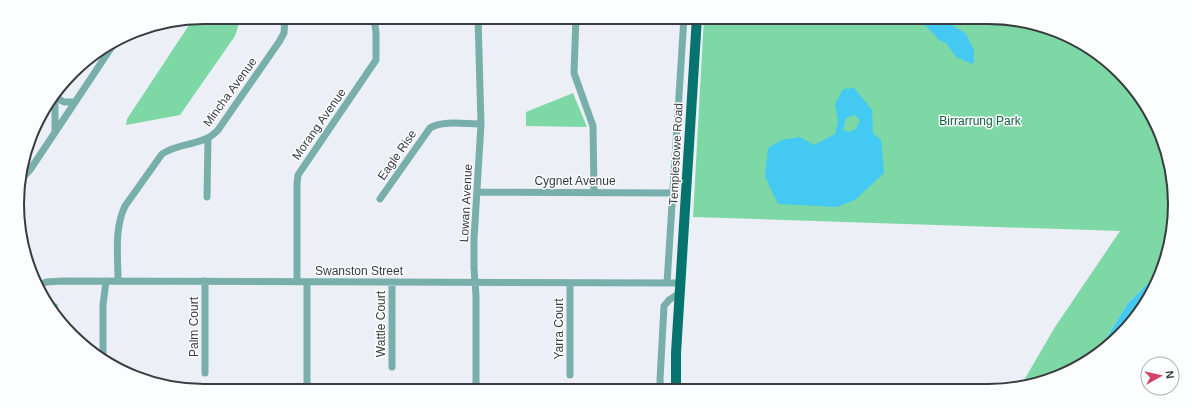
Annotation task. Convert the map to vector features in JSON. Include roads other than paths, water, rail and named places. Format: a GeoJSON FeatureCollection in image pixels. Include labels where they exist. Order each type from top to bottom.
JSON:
{"type":"FeatureCollection","features":[{"type":"Feature","properties":{"kind":"main road","name":"Templestowe Road"},"geometry":{"type":"LineString","coordinates":[[676,384],[676,353],[697,24]]}},
{"type":"Feature","properties":{"kind":"street","name":"Mincha Avenue"},"geometry":{"type":"LineString","coordinates":[[118,280],[118,227],[125,206],[162,154],[170,149],[208,138],[218,130],[279,42],[284,33],[285,24]]}},
{"type":"Feature","properties":{"kind":"street","name":"Morang Avenue"},"geometry":{"type":"LineString","coordinates":[[297,282],[298,175],[373,65],[376,56],[375,24]]}},
{"type":"Feature","properties":{"kind":"street","name":"Morang Avenue"},"geometry":{"type":"LineString","coordinates":[[376,33],[378,24]]}},
{"type":"Feature","properties":{"kind":"street","name":"Lowan Avenue"},"geometry":{"type":"LineString","coordinates":[[476,384],[476,296],[474,239],[481,124],[478,24]]}},
{"type":"Feature","properties":{"kind":"street"},"geometry":{"type":"LineString","coordinates":[[576,24],[574,73],[594,126],[594,192]]}},
{"type":"Feature","properties":{"kind":"street","name":"Templestowe Road"},"geometry":{"type":"LineString","coordinates":[[667,283],[684,24]]}},
{"type":"Feature","properties":{"kind":"street"},"geometry":{"type":"LineString","coordinates":[[27,174],[109,51]]}},
{"type":"Feature","properties":{"kind":"street"},"geometry":{"type":"LineString","coordinates":[[58,98],[64,102],[75,102]]}},
{"type":"Feature","properties":{"kind":"street"},"geometry":{"type":"LineString","coordinates":[[55,132],[56,101]]}},
{"type":"Feature","properties":{"kind":"street","name":"Eagle Rise"},"geometry":{"type":"LineString","coordinates":[[380,199],[430,128],[441,124],[481,124]]}},
{"type":"Feature","properties":{"kind":"street"},"geometry":{"type":"LineString","coordinates":[[207,197],[208,138]]}},
{"type":"Feature","properties":{"kind":"street","name":"Cygnet Avenue"},"geometry":{"type":"LineString","coordinates":[[477,192],[672,192]]}},
{"type":"Feature","properties":{"kind":"street","name":"Swanston Street"},"geometry":{"type":"LineString","coordinates":[[43,284],[52,281],[118,280],[667,283],[681,288]]}},
{"type":"Feature","properties":{"kind":"street"},"geometry":{"type":"LineString","coordinates":[[103,281],[103,353]]}},
{"type":"Feature","properties":{"kind":"street","name":"Palm Court"},"geometry":{"type":"LineString","coordinates":[[205,281],[205,373]]}},
{"type":"Feature","properties":{"kind":"street"},"geometry":{"type":"LineString","coordinates":[[307,282],[307,384]]}},
{"type":"Feature","properties":{"kind":"street","name":"Wattle Court"},"geometry":{"type":"LineString","coordinates":[[392,282],[392,367]]}},
{"type":"Feature","properties":{"kind":"street","name":"Yarra Court"},"geometry":{"type":"LineString","coordinates":[[570,283],[570,375]]}},
{"type":"Feature","properties":{"kind":"street"},"geometry":{"type":"LineString","coordinates":[[660,384],[664,306],[681,288]]}},
{"type":"Feature","properties":{"kind":"water"},"geometry":{"type":"Polygon","coordinates":[[[923,24],[951,24],[966,34],[974,50],[974,62],[972,64],[956,57],[946,43],[939,40],[923,24]]]}},
{"type":"Feature","properties":{"kind":"water"},"geometry":{"type":"Polygon","coordinates":[[[854,88],[872,110],[873,133],[881,140],[884,173],[855,200],[837,207],[778,204],[765,177],[768,148],[782,140],[800,137],[814,145],[835,134],[838,121],[835,104],[843,89],[854,88]],[[854,115],[846,118],[843,130],[849,132],[856,129],[860,120],[854,115]]]}},
{"type":"Feature","properties":{"kind":"water"},"geometry":{"type":"Polygon","coordinates":[[[1151,280],[1131,314],[1104,342],[1128,303],[1151,280]]]}},
{"type":"Feature","properties":{"kind":"park label","name":"Birrarrung Park"},"geometry":{"type":"Point","coordinates":[980,121]}}]}
